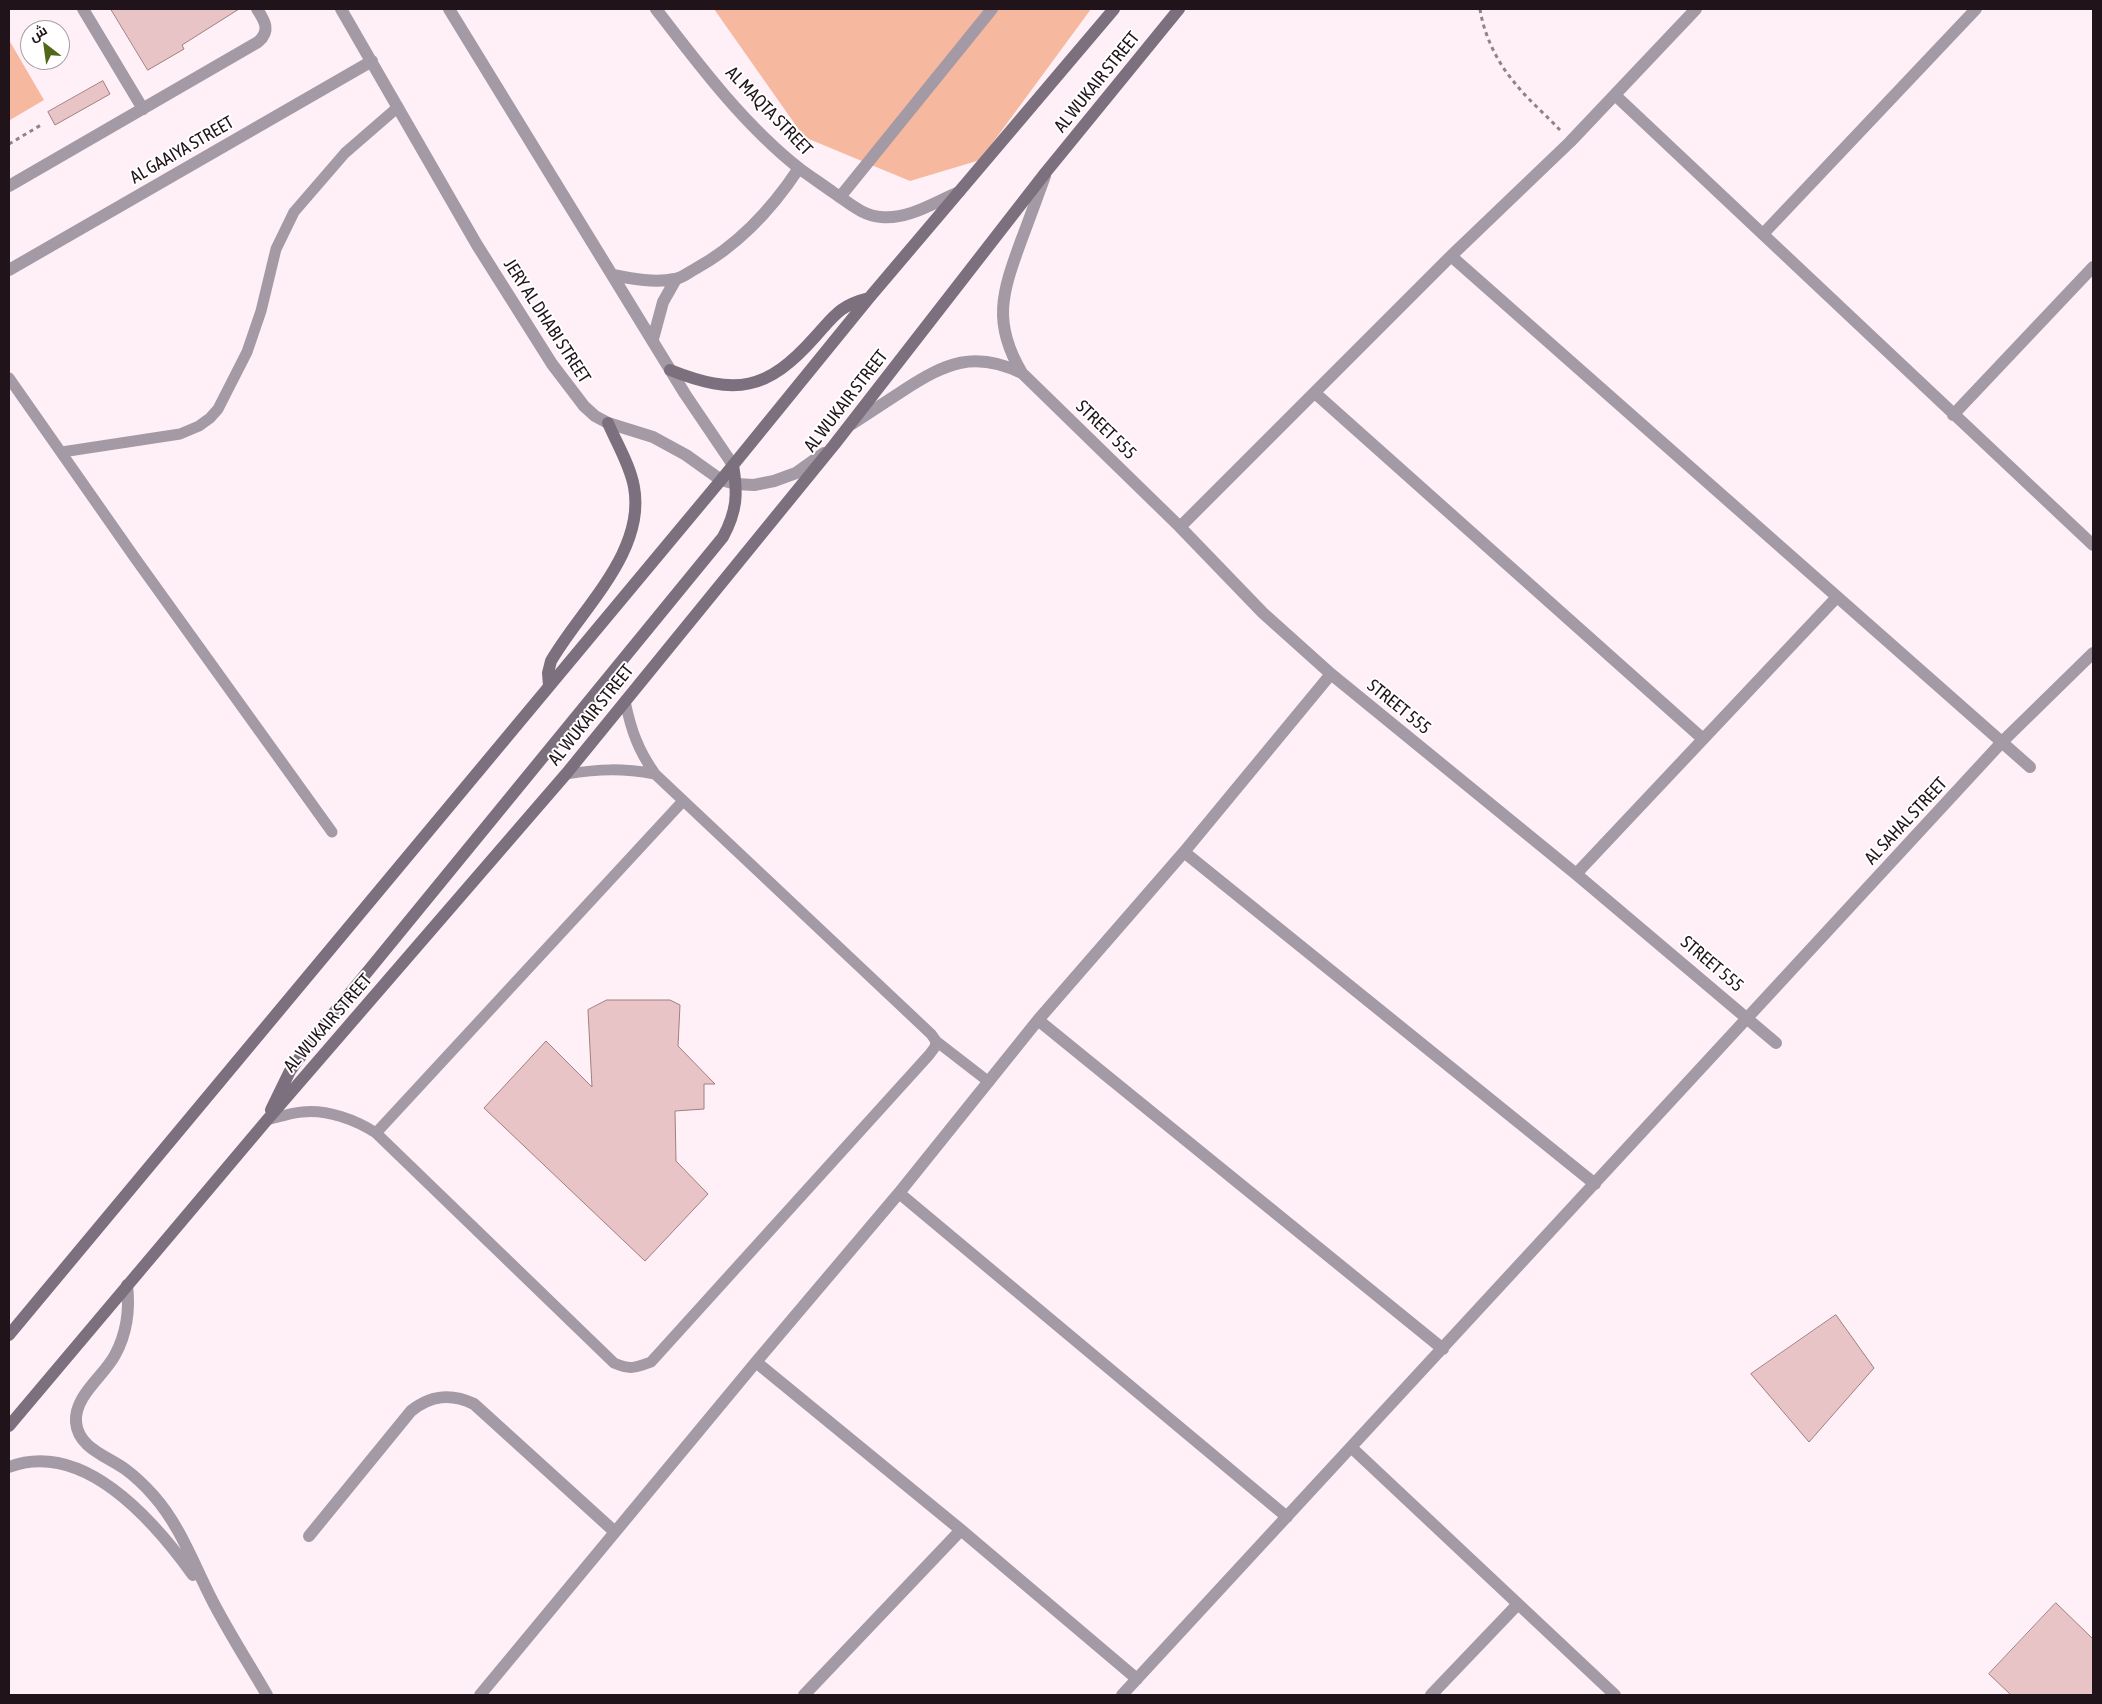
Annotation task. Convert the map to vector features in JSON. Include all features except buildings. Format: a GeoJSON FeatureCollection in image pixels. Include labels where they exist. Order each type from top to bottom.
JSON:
{"type":"FeatureCollection","features":[{"type":"Feature","properties":{"kind":"main road","name":"AL WUKAIR STREET"},"geometry":{"type":"LineString","coordinates":[[9,1335],[734,465],[869,298],[1114,9]]}},
{"type":"Feature","properties":{"kind":"main road","name":"AL WUKAIR STREET"},"geometry":{"type":"LineString","coordinates":[[9,1426],[127,1285],[566,774],[834,445],[1046,172],[1179,9]]}},
{"type":"Feature","properties":{"kind":"main road"},"geometry":{"type":"LineString","coordinates":[[670,370],[695,380],[720,386],[744,385],[764,379],[788,366],[839,310],[852,302],[869,298]]}},
{"type":"Feature","properties":{"kind":"main road"},"geometry":{"type":"LineString","coordinates":[[549,686],[548,673],[552,661],[621,559],[631,531],[636,503],[634,486],[628,467],[608,424]]}},
{"type":"Feature","properties":{"kind":"main road"},"geometry":{"type":"LineString","coordinates":[[268,1120],[277,1095],[290,1071],[319,1031],[723,537],[732,520],[736,502],[734,465]]}},
{"type":"Feature","properties":{"kind":"street"},"geometry":{"type":"LineString","coordinates":[[83,9],[143,109]]}},
{"type":"Feature","properties":{"kind":"street"},"geometry":{"type":"LineString","coordinates":[[9,186],[258,42],[266,33],[266,28],[257,9]]}},
{"type":"Feature","properties":{"kind":"street","name":"JERY AL DHABI STREET"},"geometry":{"type":"LineString","coordinates":[[341,9],[429,165],[477,245],[552,364],[584,406],[608,424],[653,437],[686,455],[721,480],[736,484],[754,485],[774,481],[802,469],[834,445]]}},
{"type":"Feature","properties":{"kind":"street"},"geometry":{"type":"LineString","coordinates":[[449,9],[653,339],[670,370],[734,465]]}},
{"type":"Feature","properties":{"kind":"street","name":"AL MAQTA STREET"},"geometry":{"type":"LineString","coordinates":[[656,9],[735,106],[760,132],[799,168],[869,215],[887,218],[906,214],[959,192]]}},
{"type":"Feature","properties":{"kind":"street"},"geometry":{"type":"LineString","coordinates":[[840,197],[992,9]]}},
{"type":"Feature","properties":{"kind":"street"},"geometry":{"type":"LineString","coordinates":[[1180,527],[1450,256],[1570,142],[1696,9]]}},
{"type":"Feature","properties":{"kind":"street"},"geometry":{"type":"LineString","coordinates":[[1764,234],[1976,9]]}},
{"type":"Feature","properties":{"kind":"street","name":"AL GAAIYA STREET"},"geometry":{"type":"LineString","coordinates":[[9,270],[372,61]]}},
{"type":"Feature","properties":{"kind":"street"},"geometry":{"type":"LineString","coordinates":[[1614,95],[2093,545]]}},
{"type":"Feature","properties":{"kind":"street"},"geometry":{"type":"LineString","coordinates":[[613,275],[651,280],[676,279],[706,263],[733,244],[758,221],[780,196],[799,168]]}},
{"type":"Feature","properties":{"kind":"street","name":"STREET 555"},"geometry":{"type":"LineString","coordinates":[[1046,172],[1009,274],[1003,302],[1004,331],[1014,360],[1022,373],[1180,527],[1263,613],[1331,674],[1576,874],[1776,1043]]}},
{"type":"Feature","properties":{"kind":"street"},"geometry":{"type":"LineString","coordinates":[[1450,256],[2030,767]]}},
{"type":"Feature","properties":{"kind":"street"},"geometry":{"type":"LineString","coordinates":[[1953,415],[2093,267]]}},
{"type":"Feature","properties":{"kind":"street"},"geometry":{"type":"LineString","coordinates":[[653,339],[663,302],[676,279]]}},
{"type":"Feature","properties":{"kind":"street","name":"STREET 555"},"geometry":{"type":"LineString","coordinates":[[850,425],[922,379],[948,365],[969,361],[992,362],[1008,366],[1022,373]]}},
{"type":"Feature","properties":{"kind":"street"},"geometry":{"type":"LineString","coordinates":[[1315,393],[1703,739]]}},
{"type":"Feature","properties":{"kind":"street"},"geometry":{"type":"LineString","coordinates":[[1576,874],[1837,597]]}},
{"type":"Feature","properties":{"kind":"street","name":"AL SAHAL STREET"},"geometry":{"type":"LineString","coordinates":[[1122,1695],[2002,742],[2093,653]]}},
{"type":"Feature","properties":{"kind":"street"},"geometry":{"type":"LineString","coordinates":[[480,1695],[899,1193],[1038,1020],[1184,852],[1331,674]]}},
{"type":"Feature","properties":{"kind":"street"},"geometry":{"type":"LineString","coordinates":[[1184,852],[1595,1184]]}},
{"type":"Feature","properties":{"kind":"street"},"geometry":{"type":"LineString","coordinates":[[1038,1020],[1443,1349]]}},
{"type":"Feature","properties":{"kind":"street"},"geometry":{"type":"LineString","coordinates":[[899,1193],[1287,1517]]}},
{"type":"Feature","properties":{"kind":"street"},"geometry":{"type":"LineString","coordinates":[[127,1285],[128,1308],[125,1331],[114,1357],[80,1402],[76,1417],[78,1432],[89,1447],[128,1471],[155,1496],[176,1528],[212,1601],[267,1695]]}},
{"type":"Feature","properties":{"kind":"street"},"geometry":{"type":"LineString","coordinates":[[756,1362],[961,1530],[1137,1679]]}},
{"type":"Feature","properties":{"kind":"street"},"geometry":{"type":"LineString","coordinates":[[309,1536],[411,1411],[425,1401],[444,1396],[460,1398],[474,1404],[615,1532]]}},
{"type":"Feature","properties":{"kind":"street"},"geometry":{"type":"LineString","coordinates":[[1352,1448],[1615,1695]]}},
{"type":"Feature","properties":{"kind":"street"},"geometry":{"type":"LineString","coordinates":[[9,1467],[33,1461],[50,1461],[66,1464],[97,1477],[148,1521],[182,1560],[212,1601]]}},
{"type":"Feature","properties":{"kind":"street"},"geometry":{"type":"LineString","coordinates":[[804,1695],[961,1530]]}},
{"type":"Feature","properties":{"kind":"street"},"geometry":{"type":"LineString","coordinates":[[1431,1695],[1518,1604]]}},
{"type":"Feature","properties":{"kind":"street"},"geometry":{"type":"LineString","coordinates":[[256,1695],[259,1682]]}},
{"type":"Feature","properties":{"kind":"lane"},"geometry":{"type":"LineString","coordinates":[[62,452],[180,434],[199,426],[210,418],[218,409],[247,352],[261,311],[269,269],[276,249],[294,212],[345,153],[398,108]]}},
{"type":"Feature","properties":{"kind":"lane"},"geometry":{"type":"LineString","coordinates":[[9,378],[332,832]]}},
{"type":"Feature","properties":{"kind":"lane"},"geometry":{"type":"LineString","coordinates":[[625,701],[632,732],[642,756],[655,774],[932,1034],[936,1041],[989,1082]]}},
{"type":"Feature","properties":{"kind":"lane"},"geometry":{"type":"LineString","coordinates":[[566,774],[601,768],[629,769],[655,774]]}},
{"type":"Feature","properties":{"kind":"lane"},"geometry":{"type":"LineString","coordinates":[[376,1133],[683,801]]}},
{"type":"Feature","properties":{"kind":"lane"},"geometry":{"type":"LineString","coordinates":[[268,1120],[303,1112],[322,1112],[361,1123],[376,1133],[614,1363],[626,1368],[636,1368],[651,1362],[929,1054],[935,1047],[936,1041]]}},
{"type":"Feature","properties":{"kind":"path"},"geometry":{"type":"LineString","coordinates":[[1480,9],[1494,52],[1514,83],[1570,142]]}},
{"type":"Feature","properties":{"kind":"path"},"geometry":{"type":"LineString","coordinates":[[9,144],[41,125]]}},
{"type":"Feature","properties":{"kind":"shaded area"},"geometry":{"type":"Polygon","coordinates":[[[714,9],[1091,9],[980,160],[910,181],[804,137],[714,9]]]}},
{"type":"Feature","properties":{"kind":"shaded area"},"geometry":{"type":"Polygon","coordinates":[[[9,40],[20,59],[20,70],[26,70],[44,100],[9,119],[9,40]]]}}]}
